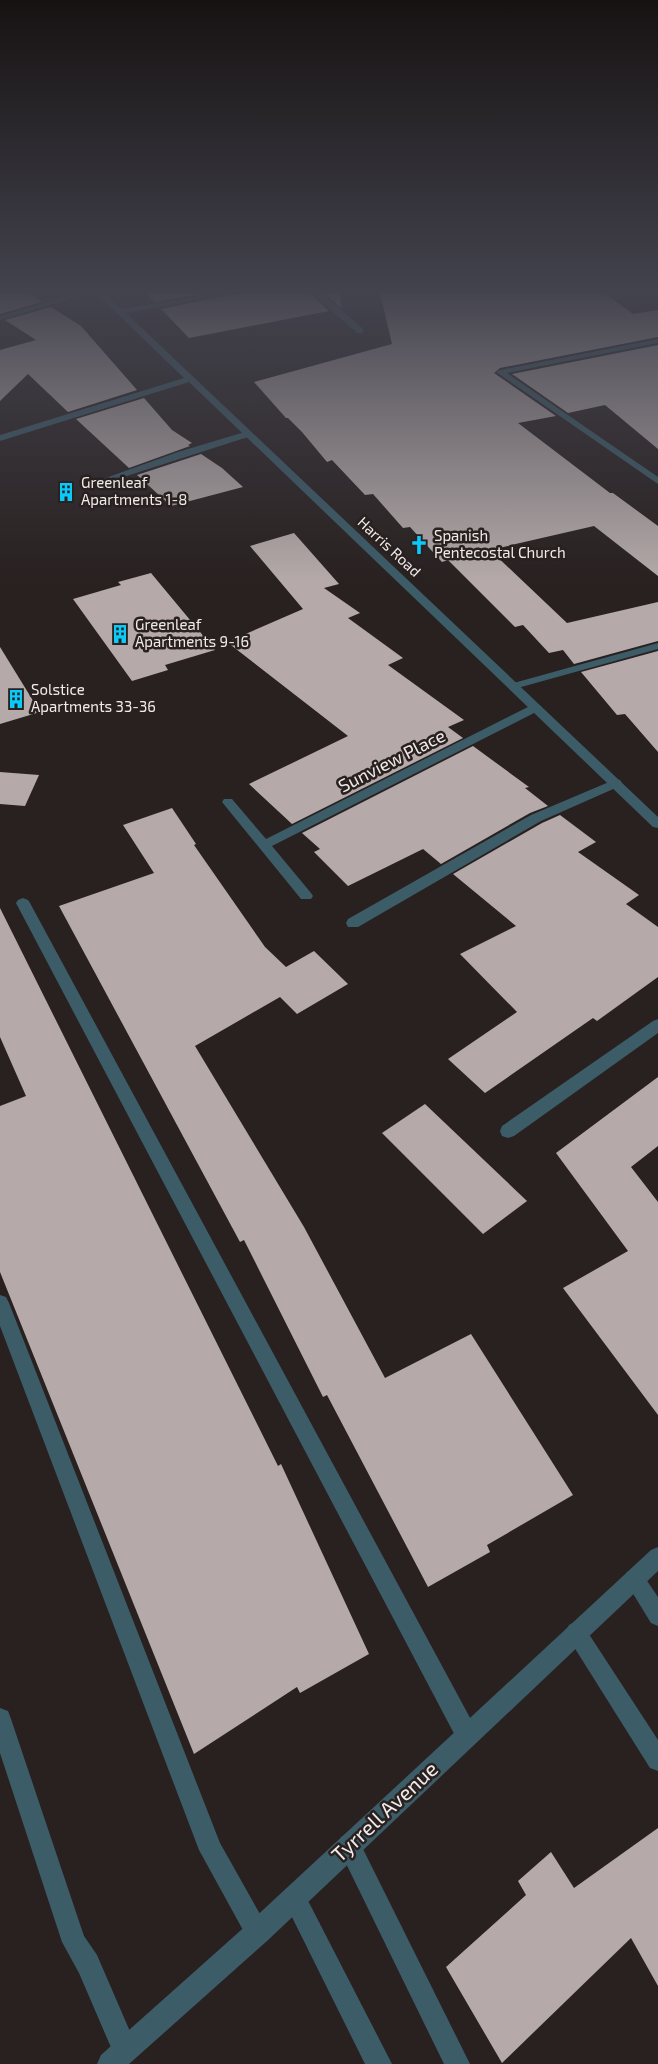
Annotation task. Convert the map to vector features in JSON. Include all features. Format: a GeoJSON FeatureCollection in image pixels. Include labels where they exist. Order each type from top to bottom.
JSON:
{"type":"FeatureCollection","features":[{"type":"Feature","properties":{"kind":"street"},"geometry":{"type":"LineString","coordinates":[[0,438],[157,389]]}},
{"type":"Feature","properties":{"kind":"street","name":"Harris Road"},"geometry":{"type":"LineString","coordinates":[[201,389],[658,824]]}},
{"type":"Feature","properties":{"kind":"street"},"geometry":{"type":"LineString","coordinates":[[525,389],[658,480]]}},
{"type":"Feature","properties":{"kind":"street"},"geometry":{"type":"LineString","coordinates":[[105,480],[248,434]]}},
{"type":"Feature","properties":{"kind":"street"},"geometry":{"type":"LineString","coordinates":[[514,686],[656,646]]}},
{"type":"Feature","properties":{"kind":"street","name":"Sunview Place"},"geometry":{"type":"LineString","coordinates":[[264,845],[536,707]]}},
{"type":"Feature","properties":{"kind":"street"},"geometry":{"type":"LineString","coordinates":[[353,923],[536,818],[616,783]]}},
{"type":"Feature","properties":{"kind":"street"},"geometry":{"type":"LineString","coordinates":[[228,802],[306,896]]}},
{"type":"Feature","properties":{"kind":"street"},"geometry":{"type":"LineString","coordinates":[[23,903],[467,1735]]}},
{"type":"Feature","properties":{"kind":"street"},"geometry":{"type":"LineString","coordinates":[[508,1131],[658,1026]]}},
{"type":"Feature","properties":{"kind":"street"},"geometry":{"type":"LineString","coordinates":[[0,1303],[211,1850],[258,1932]]}},
{"type":"Feature","properties":{"kind":"street","name":"Tyrrell Avenue"},"geometry":{"type":"LineString","coordinates":[[118,2057],[258,1932],[658,1557]]}},
{"type":"Feature","properties":{"kind":"street"},"geometry":{"type":"LineString","coordinates":[[634,1579],[658,1616]]}},
{"type":"Feature","properties":{"kind":"street"},"geometry":{"type":"LineString","coordinates":[[576,1632],[658,1760]]}},
{"type":"Feature","properties":{"kind":"street"},"geometry":{"type":"LineString","coordinates":[[0,1719],[74,1942],[88,1964],[118,2057]]}},
{"type":"Feature","properties":{"kind":"street"},"geometry":{"type":"LineString","coordinates":[[349,1845],[456,2064]]}},
{"type":"Feature","properties":{"kind":"street"},"geometry":{"type":"LineString","coordinates":[[294,1897],[379,2064]]}},
{"type":"Feature","properties":{"kind":"building"},"geometry":{"type":"Polygon","coordinates":[[[0,389],[12,389],[0,401],[0,389]]]}},
{"type":"Feature","properties":{"kind":"building"},"geometry":{"type":"Polygon","coordinates":[[[44,389],[137,390],[68,412],[44,389]]]}},
{"type":"Feature","properties":{"kind":"building"},"geometry":{"type":"Polygon","coordinates":[[[261,389],[518,389],[556,416],[518,423],[610,493],[613,493],[658,526],[658,576],[594,526],[490,550],[567,623],[658,602],[658,641],[574,664],[563,650],[549,653],[523,625],[515,627],[448,560],[442,562],[410,527],[403,528],[373,494],[365,495],[332,460],[327,462],[302,432],[286,418],[261,389]]]}},
{"type":"Feature","properties":{"kind":"building"},"geometry":{"type":"Polygon","coordinates":[[[534,389],[658,389],[658,449],[605,405],[568,413],[534,389]]]}},
{"type":"Feature","properties":{"kind":"building"},"geometry":{"type":"Polygon","coordinates":[[[144,398],[172,430],[192,443],[188,445],[190,446],[129,468],[76,419],[144,398]]]}},
{"type":"Feature","properties":{"kind":"building"},"geometry":{"type":"Polygon","coordinates":[[[201,454],[222,468],[243,487],[171,506],[137,475],[201,454]]]}},
{"type":"Feature","properties":{"kind":"building"},"geometry":{"type":"Polygon","coordinates":[[[294,533],[339,584],[324,588],[360,613],[348,618],[403,658],[388,665],[464,720],[448,727],[463,738],[292,824],[249,784],[348,736],[227,642],[303,609],[250,546],[294,533]]]}},
{"type":"Feature","properties":{"kind":"building"},"geometry":{"type":"Polygon","coordinates":[[[151,573],[215,650],[165,665],[168,670],[132,681],[73,599],[121,585],[118,582],[151,573]]]}},
{"type":"Feature","properties":{"kind":"building","name":"Solstice Apartments 33-36"},"geometry":{"type":"Polygon","coordinates":[[[0,647],[40,712],[0,724],[0,647]]]}},
{"type":"Feature","properties":{"kind":"building"},"geometry":{"type":"Polygon","coordinates":[[[658,651],[658,752],[625,714],[617,715],[581,672],[658,651]]]}},
{"type":"Feature","properties":{"kind":"building"},"geometry":{"type":"Polygon","coordinates":[[[473,746],[529,787],[525,788],[548,806],[530,813],[441,864],[423,849],[348,886],[314,852],[320,849],[302,833],[473,746]]]}},
{"type":"Feature","properties":{"kind":"building"},"geometry":{"type":"Polygon","coordinates":[[[0,772],[39,775],[25,806],[0,804],[0,772]]]}},
{"type":"Feature","properties":{"kind":"building"},"geometry":{"type":"Polygon","coordinates":[[[172,808],[196,844],[194,845],[265,947],[286,967],[314,951],[348,984],[297,1014],[280,997],[195,1046],[304,1227],[385,1378],[471,1334],[573,1495],[487,1545],[490,1552],[428,1587],[327,1395],[323,1397],[244,1240],[240,1242],[59,906],[154,873],[123,825],[172,808]]]}},
{"type":"Feature","properties":{"kind":"building"},"geometry":{"type":"Polygon","coordinates":[[[560,815],[596,842],[578,852],[639,895],[626,904],[658,927],[658,977],[597,1021],[593,1018],[485,1093],[448,1059],[517,1012],[460,954],[516,926],[453,874],[542,823],[560,815]]]}},
{"type":"Feature","properties":{"kind":"building"},"geometry":{"type":"Polygon","coordinates":[[[0,908],[278,1466],[281,1464],[369,1654],[300,1693],[297,1687],[194,1754],[0,1272],[0,1106],[26,1096],[0,1037],[0,908]]]}},
{"type":"Feature","properties":{"kind":"building"},"geometry":{"type":"Polygon","coordinates":[[[658,1077],[658,1146],[631,1167],[658,1202],[658,1415],[563,1288],[628,1251],[556,1153],[658,1077]]]}},
{"type":"Feature","properties":{"kind":"building"},"geometry":{"type":"Polygon","coordinates":[[[425,1104],[527,1201],[483,1234],[382,1133],[425,1104]]]}},
{"type":"Feature","properties":{"kind":"building"},"geometry":{"type":"Polygon","coordinates":[[[658,1828],[658,1986],[631,1938],[502,2063],[446,1967],[526,1895],[518,1881],[551,1852],[574,1888],[658,1828]]]}},
{"type":"Feature","properties":{"kind":"place","name":"Greenleaf Apartments 1-8"},"geometry":{"type":"Point","coordinates":[66,492]}},
{"type":"Feature","properties":{"kind":"place","name":"Spanish Pentecostal Church"},"geometry":{"type":"Point","coordinates":[419,545]}},
{"type":"Feature","properties":{"kind":"place","name":"Greenleaf Apartments 9-16"},"geometry":{"type":"Point","coordinates":[120,634]}},
{"type":"Feature","properties":{"kind":"place","name":"Solstice Apartments 33-36"},"geometry":{"type":"Point","coordinates":[16,699]}}]}
